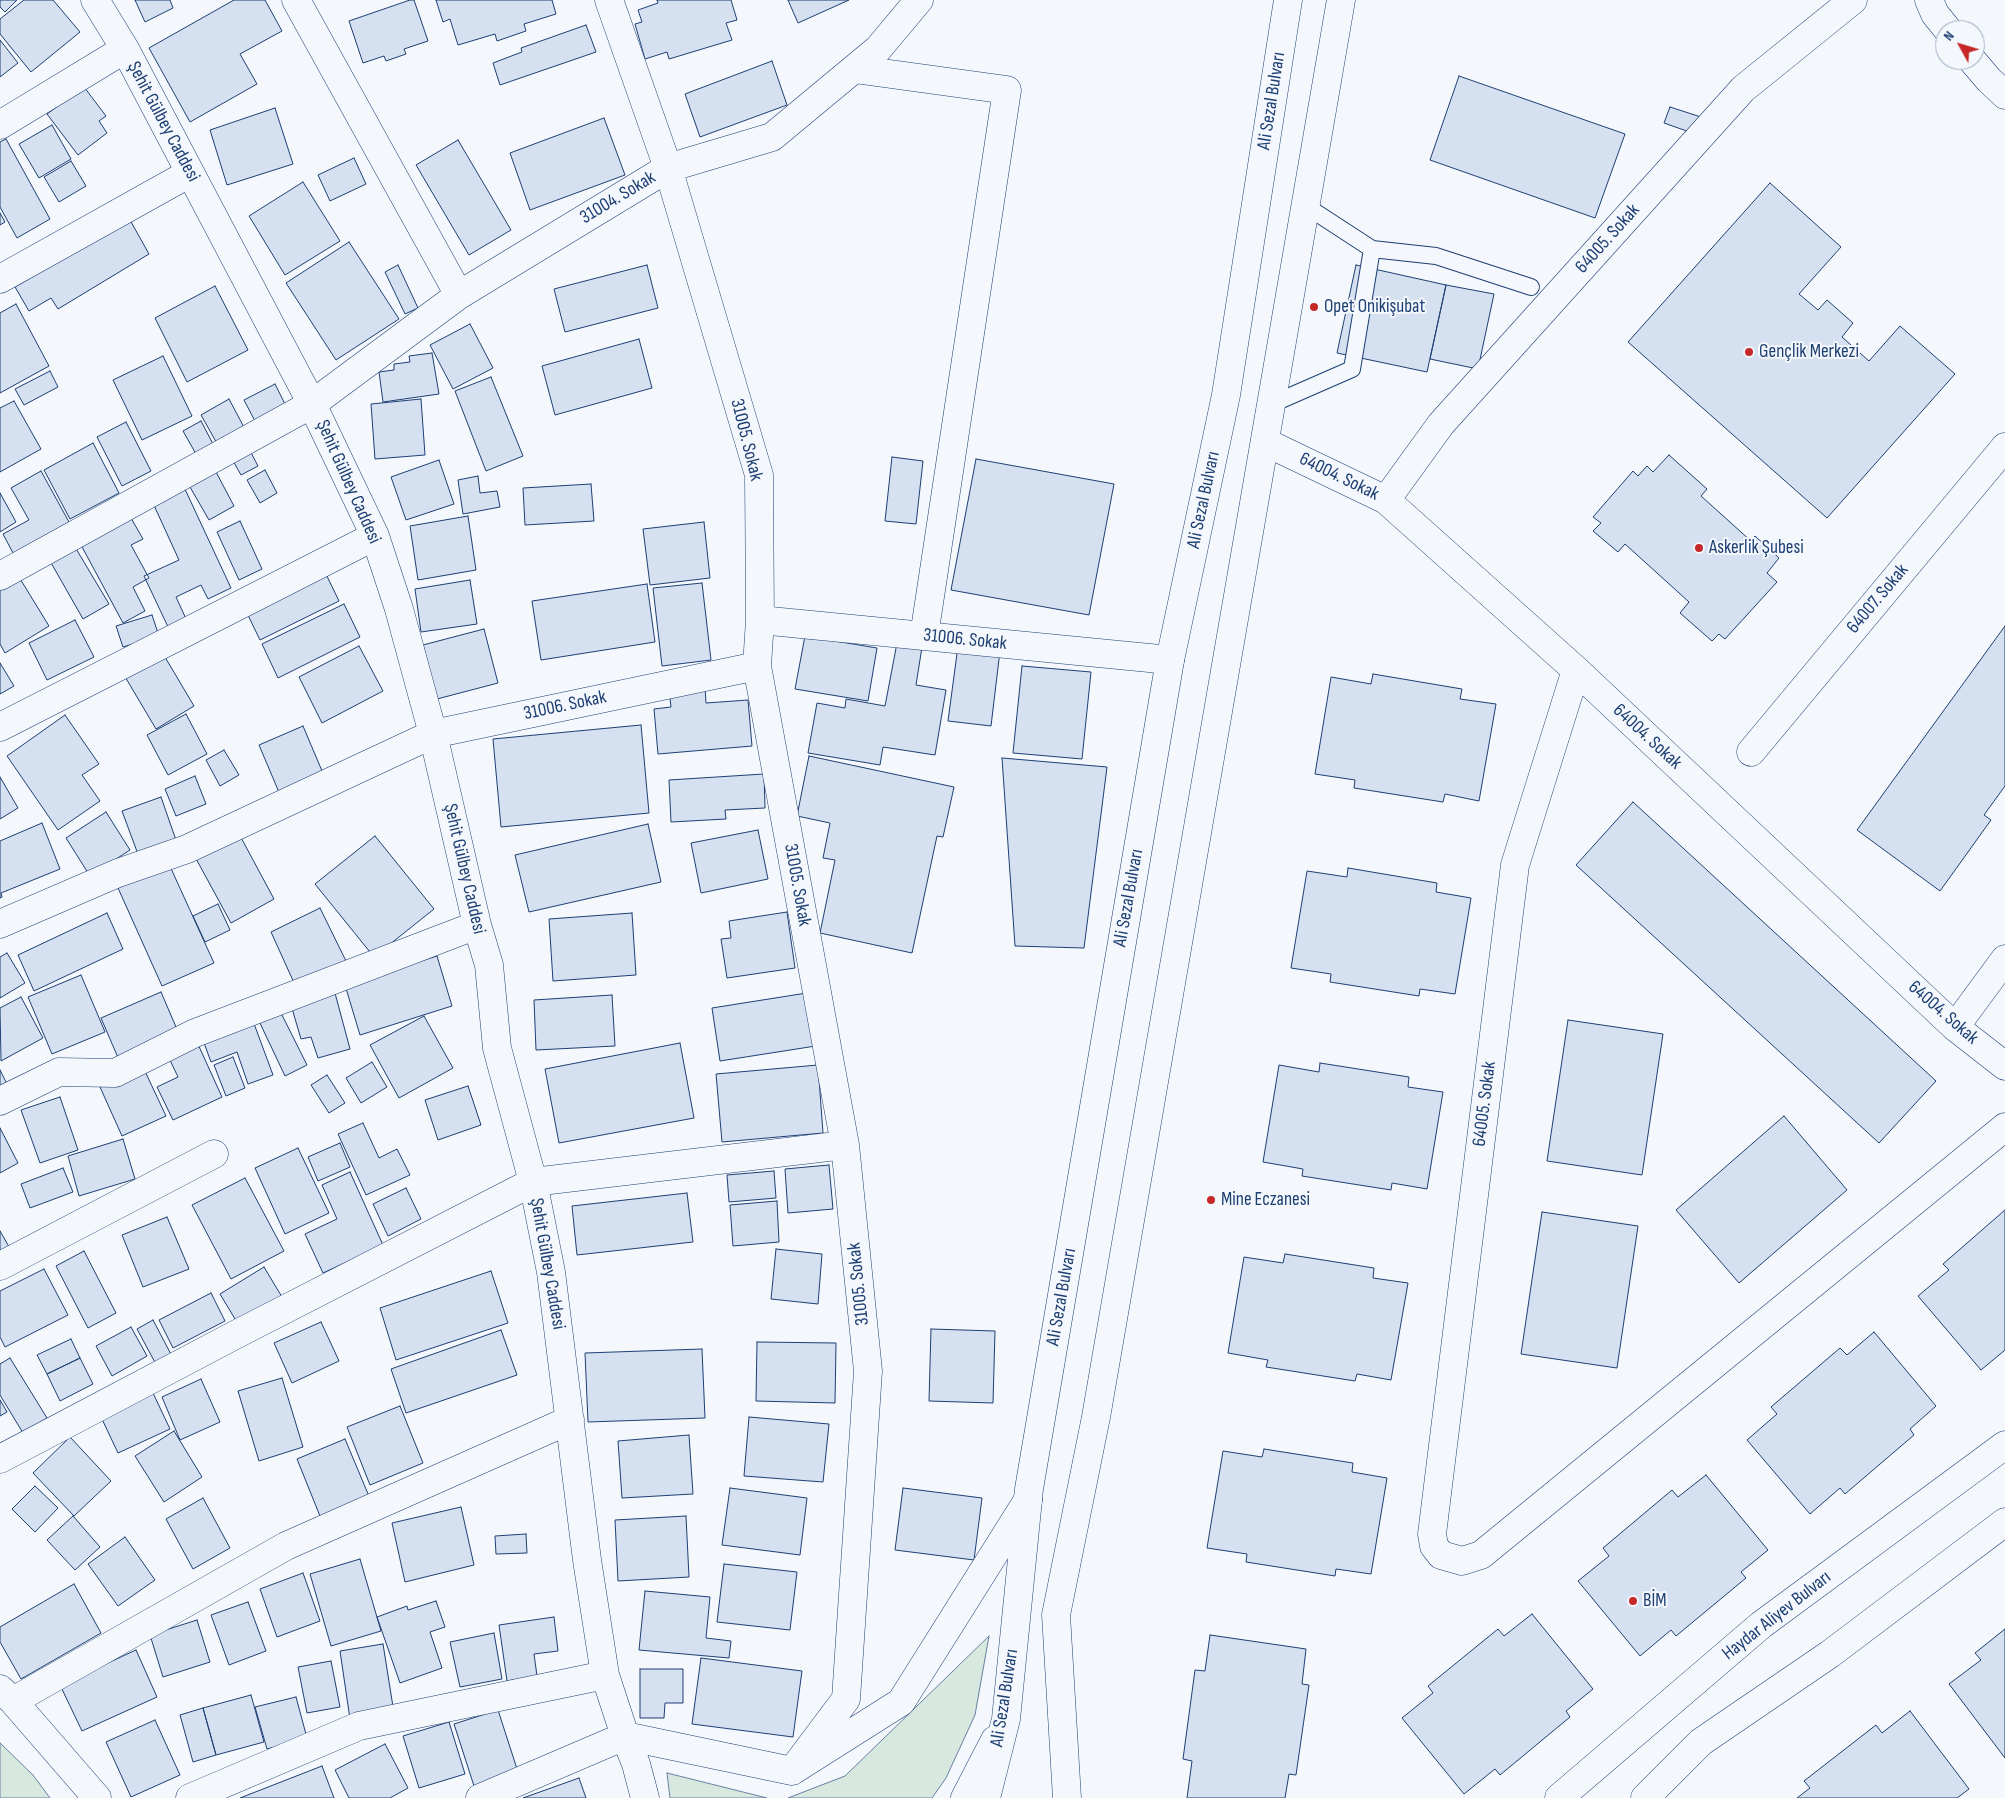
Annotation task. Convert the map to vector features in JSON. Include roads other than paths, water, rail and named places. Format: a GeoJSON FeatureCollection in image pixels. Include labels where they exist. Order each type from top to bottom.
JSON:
{"type":"FeatureCollection","features":[{"type":"Feature","properties":{"kind":"street","name":"Şehit Gülbey Caddesi"},"geometry":{"type":"LineString","coordinates":[[95,0],[125,50],[312,404],[375,536],[399,609],[433,734],[477,925],[489,965],[497,1048],[533,1182],[551,1272],[587,1560],[605,1675],[636,1764],[645,1798]]}},
{"type":"Feature","properties":{"kind":"street"},"geometry":{"type":"LineString","coordinates":[[296,0],[459,295]]}},
{"type":"Feature","properties":{"kind":"street","name":"31005. Sokak"},"geometry":{"type":"LineString","coordinates":[[609,0],[668,168],[759,475],[760,620],[756,666],[845,1145],[868,1371],[846,1699],[792,1771]]}},
{"type":"Feature","properties":{"kind":"street","name":"31004. Sokak"},"geometry":{"type":"LineString","coordinates":[[0,576],[312,404],[459,295],[668,168],[772,136],[878,49],[919,0]]}},
{"type":"Feature","properties":{"kind":"street","name":"Ali Sezal Bulvarı"},"geometry":{"type":"LineString","coordinates":[[986,1798],[1006,1719],[1028,1500],[1170,660],[1226,395],[1288,0]]}},
{"type":"Feature","properties":{"kind":"street"},"geometry":{"type":"LineString","coordinates":[[1068,1798],[1056,1615],[1096,1418],[1341,0]]}},
{"type":"Feature","properties":{"kind":"street","name":"64005. Sokak"},"geometry":{"type":"LineString","coordinates":[[1386,500],[1441,424],[1743,89],[1853,0]]}},
{"type":"Feature","properties":{"kind":"street"},"geometry":{"type":"LineString","coordinates":[[1929,0],[1940,20]]}},
{"type":"Feature","properties":{"kind":"street"},"geometry":{"type":"LineString","coordinates":[[0,125],[125,50]]}},
{"type":"Feature","properties":{"kind":"street"},"geometry":{"type":"LineString","coordinates":[[854,69],[1006,90],[924,636]]}},
{"type":"Feature","properties":{"kind":"street"},"geometry":{"type":"LineString","coordinates":[[1980,70],[2005,95]]}},
{"type":"Feature","properties":{"kind":"street"},"geometry":{"type":"LineString","coordinates":[[0,279],[190,173]]}},
{"type":"Feature","properties":{"kind":"street","name":"64004. Sokak"},"geometry":{"type":"LineString","coordinates":[[1265,442],[1386,500],[1576,670],[1955,1027],[2005,1066]]}},
{"type":"Feature","properties":{"kind":"street","name":"64007. Sokak"},"geometry":{"type":"LineString","coordinates":[[1751,752],[2005,447]]}},
{"type":"Feature","properties":{"kind":"street"},"geometry":{"type":"LineString","coordinates":[[0,727],[375,536]]}},
{"type":"Feature","properties":{"kind":"street","name":"31006. Sokak"},"geometry":{"type":"LineString","coordinates":[[760,620],[1170,660]]}},
{"type":"Feature","properties":{"kind":"street","name":"31006. Sokak"},"geometry":{"type":"LineString","coordinates":[[0,924],[118,873],[187,849],[433,734],[756,666]]}},
{"type":"Feature","properties":{"kind":"street","name":"64005. Sokak"},"geometry":{"type":"LineString","coordinates":[[1576,670],[1515,865],[1433,1524],[1434,1546],[1441,1555],[1462,1561],[1481,1555],[2005,1127]]}},
{"type":"Feature","properties":{"kind":"street"},"geometry":{"type":"LineString","coordinates":[[0,1101],[59,1072],[115,1073],[195,1033],[477,925]]}},
{"type":"Feature","properties":{"kind":"street"},"geometry":{"type":"LineString","coordinates":[[1955,1027],[2005,959]]}},
{"type":"Feature","properties":{"kind":"street"},"geometry":{"type":"LineString","coordinates":[[0,1459],[235,1335],[533,1182],[845,1145]]}},
{"type":"Feature","properties":{"kind":"street"},"geometry":{"type":"LineString","coordinates":[[0,1266],[214,1154]]}},
{"type":"Feature","properties":{"kind":"street"},"geometry":{"type":"LineString","coordinates":[[97,1798],[6,1695],[286,1546],[570,1420]]}},
{"type":"Feature","properties":{"kind":"street","name":"Haydar Aliyev Bulvarı"},"geometry":{"type":"LineString","coordinates":[[1559,1798],[1761,1625],[2005,1445]]}},
{"type":"Feature","properties":{"kind":"street"},"geometry":{"type":"LineString","coordinates":[[480,1798],[625,1736],[792,1771],[901,1702],[1028,1500]]}},
{"type":"Feature","properties":{"kind":"street"},"geometry":{"type":"LineString","coordinates":[[1645,1798],[1701,1742],[1830,1654],[2005,1522]]}},
{"type":"Feature","properties":{"kind":"street"},"geometry":{"type":"LineString","coordinates":[[190,1798],[359,1726],[605,1675]]}},
{"type":"Feature","properties":{"kind":"street"},"geometry":{"type":"LineString","coordinates":[[965,1798],[1006,1719]]}},
{"type":"Feature","properties":{"kind":"lane"},"geometry":{"type":"LineString","coordinates":[[1306,206],[1372,249],[1436,256],[1531,287]]}},
{"type":"Feature","properties":{"kind":"lane"},"geometry":{"type":"LineString","coordinates":[[1272,404],[1352,369],[1372,249]]}},
{"type":"Feature","properties":{"kind":"place","name":"Opet Onikişubat"},"geometry":{"type":"Point","coordinates":[1314,307]}},
{"type":"Feature","properties":{"kind":"place","name":"Gençlik Merkezi"},"geometry":{"type":"Point","coordinates":[1749,352]}},
{"type":"Feature","properties":{"kind":"place","name":"Askerlik Şubesi"},"geometry":{"type":"Point","coordinates":[1699,548]}},
{"type":"Feature","properties":{"kind":"place","name":"Mine Eczanesi"},"geometry":{"type":"Point","coordinates":[1211,1200]}},
{"type":"Feature","properties":{"kind":"place","name":"BİM"},"geometry":{"type":"Point","coordinates":[1633,1601]}}]}
